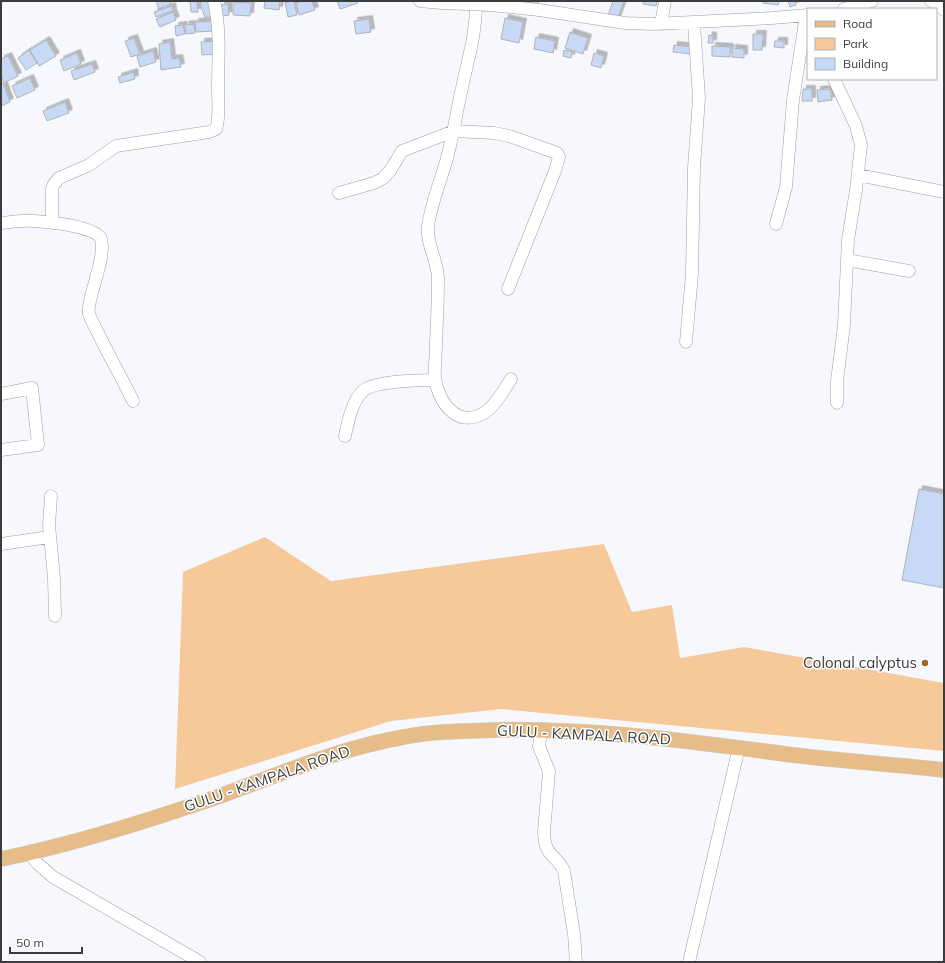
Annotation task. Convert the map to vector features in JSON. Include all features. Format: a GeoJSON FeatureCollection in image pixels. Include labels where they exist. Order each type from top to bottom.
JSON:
{"type":"FeatureCollection","features":[{"type":"Feature","properties":{"kind":"main road","name":"GULU - KAMPALA ROAD"},"geometry":{"type":"LineString","coordinates":[[1,859],[29,854],[166,814],[295,768],[372,743],[406,736],[443,732],[546,730],[672,738],[801,755],[944,770]]}},
{"type":"Feature","properties":{"kind":"street"},"geometry":{"type":"LineString","coordinates":[[52,222],[52,189],[59,178],[89,165],[116,146],[209,132],[216,129],[218,109],[219,35],[214,1]]}},
{"type":"Feature","properties":{"kind":"street"},"geometry":{"type":"LineString","coordinates":[[420,1],[442,4],[476,4],[539,10],[625,23],[694,23],[807,15],[794,100],[786,187],[776,224]]}},
{"type":"Feature","properties":{"kind":"street"},"geometry":{"type":"LineString","coordinates":[[661,24],[665,1]]}},
{"type":"Feature","properties":{"kind":"street"},"geometry":{"type":"LineString","coordinates":[[848,8],[872,1]]}},
{"type":"Feature","properties":{"kind":"street"},"geometry":{"type":"LineString","coordinates":[[931,1],[939,5],[944,10]]}},
{"type":"Feature","properties":{"kind":"street"},"geometry":{"type":"LineString","coordinates":[[476,4],[474,37],[462,87],[454,131],[434,199],[428,227],[428,235],[438,277],[435,380],[448,408],[455,415],[464,418],[475,417],[488,410],[511,379]]}},
{"type":"Feature","properties":{"kind":"street"},"geometry":{"type":"LineString","coordinates":[[686,342],[692,274],[694,168],[699,98],[694,23]]}},
{"type":"Feature","properties":{"kind":"street"},"geometry":{"type":"LineString","coordinates":[[834,80],[856,126],[861,145],[858,176],[848,240],[845,318],[837,380],[837,403]]}},
{"type":"Feature","properties":{"kind":"street"},"geometry":{"type":"LineString","coordinates":[[339,193],[374,183],[382,179],[390,171],[402,151],[454,131],[494,133],[509,136],[557,153],[559,155],[555,171],[508,289]]}},
{"type":"Feature","properties":{"kind":"street"},"geometry":{"type":"LineString","coordinates":[[858,176],[944,192]]}},
{"type":"Feature","properties":{"kind":"street"},"geometry":{"type":"LineString","coordinates":[[1,223],[33,221],[52,222],[82,228],[97,233],[100,237],[102,248],[98,272],[89,307],[89,314],[107,353],[133,401]]}},
{"type":"Feature","properties":{"kind":"street"},"geometry":{"type":"LineString","coordinates":[[847,260],[909,270]]}},
{"type":"Feature","properties":{"kind":"street"},"geometry":{"type":"LineString","coordinates":[[345,436],[349,416],[359,396],[367,388],[405,382],[435,380]]}},
{"type":"Feature","properties":{"kind":"street"},"geometry":{"type":"LineString","coordinates":[[1,394],[32,388],[38,445],[1,450]]}},
{"type":"Feature","properties":{"kind":"street"},"geometry":{"type":"LineString","coordinates":[[52,496],[48,525],[54,578],[55,616]]}},
{"type":"Feature","properties":{"kind":"street"},"geometry":{"type":"LineString","coordinates":[[1,544],[49,537]]}},
{"type":"Feature","properties":{"kind":"street"},"geometry":{"type":"LineString","coordinates":[[546,730],[541,733],[539,746],[550,771],[544,841],[546,850],[563,867],[574,934],[576,962]]}},
{"type":"Feature","properties":{"kind":"street"},"geometry":{"type":"LineString","coordinates":[[689,962],[739,746]]}},
{"type":"Feature","properties":{"kind":"street"},"geometry":{"type":"LineString","coordinates":[[29,854],[53,877],[200,962]]}},
{"type":"Feature","properties":{"kind":"green space"},"geometry":{"type":"Polygon","coordinates":[[[265,537],[331,581],[604,544],[632,612],[672,605],[680,658],[744,647],[944,683],[944,751],[501,709],[391,721],[175,789],[183,572],[265,537]]]}},
{"type":"Feature","properties":{"kind":"building"},"geometry":{"type":"Polygon","coordinates":[[[156,1],[170,1],[171,4],[159,9],[156,1]]]}},
{"type":"Feature","properties":{"kind":"building"},"geometry":{"type":"Polygon","coordinates":[[[190,1],[197,1],[198,12],[191,12],[190,1]]]}},
{"type":"Feature","properties":{"kind":"building"},"geometry":{"type":"Polygon","coordinates":[[[202,1],[211,1],[216,14],[205,18],[200,3],[202,1]]]}},
{"type":"Feature","properties":{"kind":"building"},"geometry":{"type":"Polygon","coordinates":[[[265,1],[280,1],[279,10],[264,8],[265,1]]]}},
{"type":"Feature","properties":{"kind":"building"},"geometry":{"type":"Polygon","coordinates":[[[294,1],[297,15],[288,17],[285,3],[294,1]]]}},
{"type":"Feature","properties":{"kind":"building"},"geometry":{"type":"Polygon","coordinates":[[[312,1],[315,10],[299,15],[296,3],[312,1]]]}},
{"type":"Feature","properties":{"kind":"building"},"geometry":{"type":"Polygon","coordinates":[[[337,1],[358,1],[358,3],[340,9],[337,1]]]}},
{"type":"Feature","properties":{"kind":"building"},"geometry":{"type":"Polygon","coordinates":[[[521,1],[539,1],[538,4],[521,1]]]}},
{"type":"Feature","properties":{"kind":"building"},"geometry":{"type":"Polygon","coordinates":[[[613,1],[624,1],[617,20],[608,16],[613,1]]]}},
{"type":"Feature","properties":{"kind":"building"},"geometry":{"type":"Polygon","coordinates":[[[643,1],[657,1],[656,6],[643,4],[643,1]]]}},
{"type":"Feature","properties":{"kind":"building"},"geometry":{"type":"Polygon","coordinates":[[[763,1],[779,1],[778,5],[763,3],[763,1]]]}},
{"type":"Feature","properties":{"kind":"building"},"geometry":{"type":"Polygon","coordinates":[[[788,1],[795,1],[796,5],[790,7],[788,1]]]}},
{"type":"Feature","properties":{"kind":"building"},"geometry":{"type":"Polygon","coordinates":[[[233,2],[251,3],[250,16],[233,15],[233,2]]]}},
{"type":"Feature","properties":{"kind":"building"},"geometry":{"type":"Polygon","coordinates":[[[228,4],[229,15],[222,16],[221,5],[228,4]]]}},
{"type":"Feature","properties":{"kind":"building"},"geometry":{"type":"Polygon","coordinates":[[[172,6],[173,11],[156,17],[154,12],[172,6]]]}},
{"type":"Feature","properties":{"kind":"building"},"geometry":{"type":"Polygon","coordinates":[[[173,12],[176,20],[160,27],[156,19],[173,12]]]}},
{"type":"Feature","properties":{"kind":"building"},"geometry":{"type":"Polygon","coordinates":[[[505,18],[523,22],[519,43],[501,39],[505,18]]]}},
{"type":"Feature","properties":{"kind":"building"},"geometry":{"type":"Polygon","coordinates":[[[369,19],[371,32],[356,34],[354,21],[369,19]]]}},
{"type":"Feature","properties":{"kind":"building"},"geometry":{"type":"Polygon","coordinates":[[[216,21],[216,31],[196,32],[195,22],[216,21]]]}},
{"type":"Feature","properties":{"kind":"building"},"geometry":{"type":"Polygon","coordinates":[[[194,24],[195,33],[186,34],[185,25],[194,24]]]}},
{"type":"Feature","properties":{"kind":"building"},"geometry":{"type":"Polygon","coordinates":[[[183,25],[185,34],[176,36],[175,26],[183,25]]]}},
{"type":"Feature","properties":{"kind":"building"},"geometry":{"type":"Polygon","coordinates":[[[570,32],[588,38],[583,54],[565,48],[570,32]]]}},
{"type":"Feature","properties":{"kind":"building"},"geometry":{"type":"Polygon","coordinates":[[[753,34],[763,34],[762,50],[753,50],[753,34]]]}},
{"type":"Feature","properties":{"kind":"building"},"geometry":{"type":"Polygon","coordinates":[[[709,35],[713,36],[713,43],[708,43],[709,35]]]}},
{"type":"Feature","properties":{"kind":"building"},"geometry":{"type":"Polygon","coordinates":[[[536,37],[555,41],[553,53],[534,49],[536,37]]]}},
{"type":"Feature","properties":{"kind":"building"},"geometry":{"type":"Polygon","coordinates":[[[134,38],[140,54],[131,57],[125,41],[134,38]]]}},
{"type":"Feature","properties":{"kind":"building"},"geometry":{"type":"Polygon","coordinates":[[[46,40],[56,56],[39,66],[30,50],[46,40]]]}},
{"type":"Feature","properties":{"kind":"building"},"geometry":{"type":"Polygon","coordinates":[[[216,41],[216,54],[202,55],[201,42],[216,41]]]}},
{"type":"Feature","properties":{"kind":"building"},"geometry":{"type":"Polygon","coordinates":[[[775,41],[784,41],[784,48],[774,47],[775,41]]]}},
{"type":"Feature","properties":{"kind":"building"},"geometry":{"type":"Polygon","coordinates":[[[170,42],[172,59],[179,58],[181,67],[161,70],[159,44],[170,42]]]}},
{"type":"Feature","properties":{"kind":"building"},"geometry":{"type":"Polygon","coordinates":[[[674,45],[692,47],[691,54],[673,52],[674,45]]]}},
{"type":"Feature","properties":{"kind":"building"},"geometry":{"type":"Polygon","coordinates":[[[712,46],[730,47],[730,57],[712,56],[712,46]]]}},
{"type":"Feature","properties":{"kind":"building"},"geometry":{"type":"Polygon","coordinates":[[[732,48],[744,49],[744,58],[732,57],[732,48]]]}},
{"type":"Feature","properties":{"kind":"building"},"geometry":{"type":"Polygon","coordinates":[[[29,50],[37,63],[26,70],[18,58],[29,50]]]}},
{"type":"Feature","properties":{"kind":"building"},"geometry":{"type":"Polygon","coordinates":[[[564,50],[572,52],[571,58],[563,56],[564,50]]]}},
{"type":"Feature","properties":{"kind":"building"},"geometry":{"type":"Polygon","coordinates":[[[153,51],[156,62],[140,67],[137,56],[153,51]]]}},
{"type":"Feature","properties":{"kind":"building"},"geometry":{"type":"Polygon","coordinates":[[[77,53],[81,64],[64,71],[60,60],[77,53]]]}},
{"type":"Feature","properties":{"kind":"building"},"geometry":{"type":"Polygon","coordinates":[[[594,53],[604,56],[601,68],[591,65],[594,53]]]}},
{"type":"Feature","properties":{"kind":"building"},"geometry":{"type":"Polygon","coordinates":[[[8,56],[18,76],[4,83],[1,76],[1,59],[8,56]]]}},
{"type":"Feature","properties":{"kind":"building"},"geometry":{"type":"Polygon","coordinates":[[[92,64],[95,72],[74,80],[71,71],[92,64]]]}},
{"type":"Feature","properties":{"kind":"building"},"geometry":{"type":"Polygon","coordinates":[[[134,72],[135,79],[120,83],[118,77],[134,72]]]}},
{"type":"Feature","properties":{"kind":"building"},"geometry":{"type":"Polygon","coordinates":[[[30,78],[35,90],[17,98],[12,86],[30,78]]]}},
{"type":"Feature","properties":{"kind":"building"},"geometry":{"type":"Polygon","coordinates":[[[3,83],[10,102],[1,106],[1,84],[3,83]]]}},
{"type":"Feature","properties":{"kind":"building"},"geometry":{"type":"Polygon","coordinates":[[[803,89],[812,89],[812,101],[802,101],[803,89]]]}},
{"type":"Feature","properties":{"kind":"building"},"geometry":{"type":"Polygon","coordinates":[[[830,89],[832,100],[818,102],[817,90],[830,89]]]}},
{"type":"Feature","properties":{"kind":"building"},"geometry":{"type":"Polygon","coordinates":[[[65,102],[69,113],[47,121],[43,111],[65,102]]]}},
{"type":"Feature","properties":{"kind":"building"},"geometry":{"type":"Polygon","coordinates":[[[919,489],[944,494],[944,588],[902,580],[919,489]]]}},
{"type":"Feature","properties":{"kind":"place","name":"Colonal calyptus"},"geometry":{"type":"Point","coordinates":[925,663]}}]}
